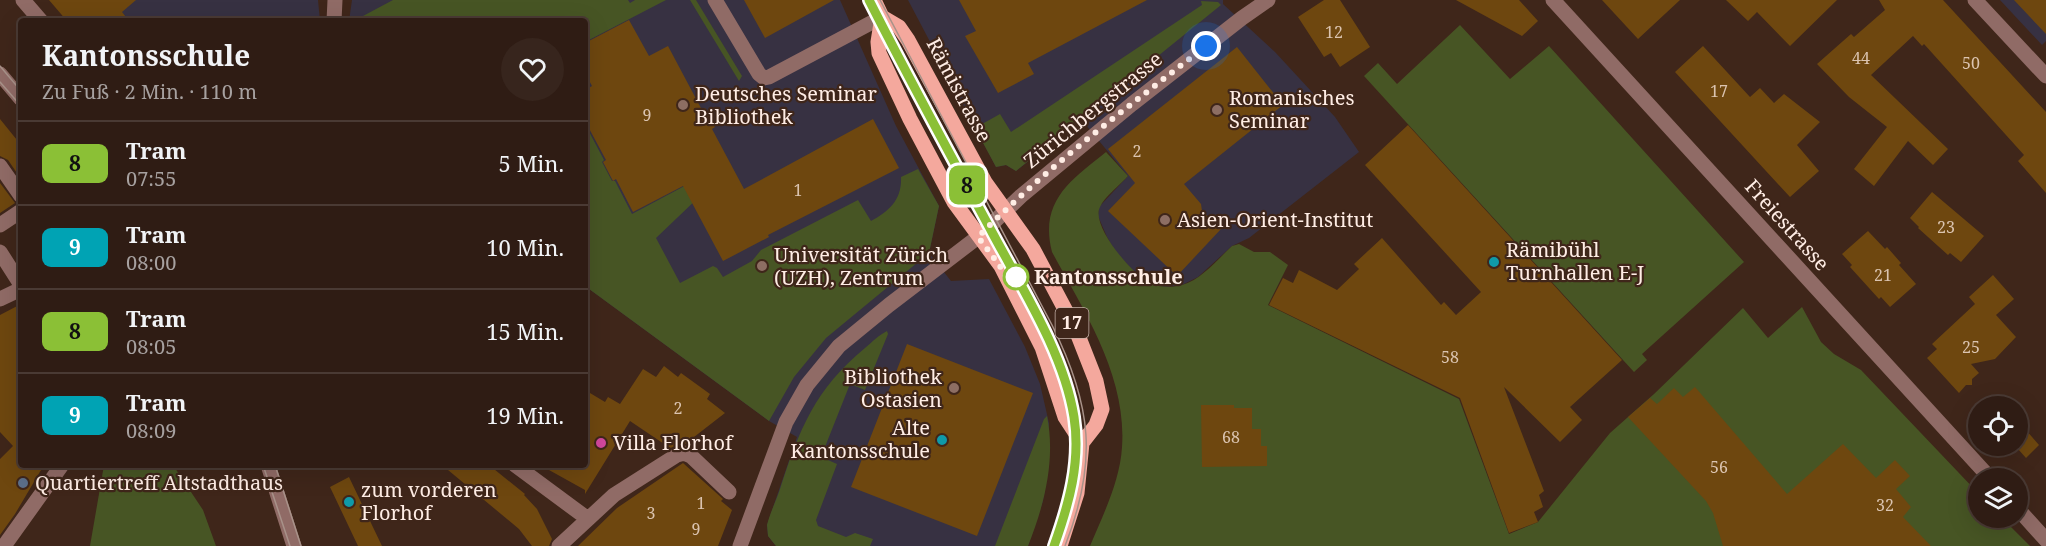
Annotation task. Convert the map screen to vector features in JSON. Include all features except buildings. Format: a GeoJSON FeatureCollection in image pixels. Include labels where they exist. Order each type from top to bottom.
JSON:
{"type":"FeatureCollection","features":[{"type":"Feature","properties":{"kind":"main road","name":"Rämistrasse"},"geometry":{"type":"LineString","coordinates":[[874,0],[882,17],[898,27],[908,40],[985,182],[1033,249],[1076,330],[1096,381],[1102,409],[1096,425],[1082,443],[1077,493],[1060,546]]}},
{"type":"Feature","properties":{"kind":"main road","name":"17"},"geometry":{"type":"LineString","coordinates":[[882,17],[878,42],[879,53],[926,150],[954,201],[1000,266],[1042,347],[1065,417],[1082,443]]}},
{"type":"Feature","properties":{"kind":"street"},"geometry":{"type":"LineString","coordinates":[[23,0],[38,18]]}},
{"type":"Feature","properties":{"kind":"street"},"geometry":{"type":"LineString","coordinates":[[334,18],[335,0]]}},
{"type":"Feature","properties":{"kind":"street"},"geometry":{"type":"LineString","coordinates":[[715,0],[759,74],[764,78],[882,17]]}},
{"type":"Feature","properties":{"kind":"street","name":"Freiestrasse"},"geometry":{"type":"LineString","coordinates":[[1553,0],[1981,468]]}},
{"type":"Feature","properties":{"kind":"street"},"geometry":{"type":"LineString","coordinates":[[1975,0],[2046,76]]}},
{"type":"Feature","properties":{"kind":"street","name":"Zürichbergstrasse"},"geometry":{"type":"LineString","coordinates":[[740,546],[786,422],[807,385],[839,346],[978,237],[1004,211],[1132,104],[1261,2]]}},
{"type":"Feature","properties":{"kind":"street"},"geometry":{"type":"LineString","coordinates":[[0,74],[18,95]]}},
{"type":"Feature","properties":{"kind":"street"},"geometry":{"type":"LineString","coordinates":[[0,166],[18,192]]}},
{"type":"Feature","properties":{"kind":"street"},"geometry":{"type":"LineString","coordinates":[[0,225],[18,213]]}},
{"type":"Feature","properties":{"kind":"street"},"geometry":{"type":"LineString","coordinates":[[0,252],[18,282]]}},
{"type":"Feature","properties":{"kind":"street"},"geometry":{"type":"LineString","coordinates":[[0,299],[18,289]]}},
{"type":"Feature","properties":{"kind":"street"},"geometry":{"type":"LineString","coordinates":[[559,546],[614,495],[677,455],[684,453],[691,456],[729,492]]}},
{"type":"Feature","properties":{"kind":"street"},"geometry":{"type":"LineString","coordinates":[[3,546],[60,468]]}},
{"type":"Feature","properties":{"kind":"street"},"geometry":{"type":"LineString","coordinates":[[269,468],[294,546]]}},
{"type":"Feature","properties":{"kind":"street"},"geometry":{"type":"LineString","coordinates":[[519,468],[588,519]]}},
{"type":"Feature","properties":{"kind":"street"},"geometry":{"type":"LineString","coordinates":[[2028,520],[2046,540]]}},
{"type":"Feature","properties":{"kind":"shaded area"},"geometry":{"type":"Polygon","coordinates":[[[51,0],[318,0],[320,18],[66,18],[51,0]]]}},
{"type":"Feature","properties":{"kind":"shaded area","name":"Universität Zürich (UZH), Zentrum"},"geometry":{"type":"Polygon","coordinates":[[[352,0],[840,0],[896,126],[939,206],[929,253],[951,281],[989,279],[1025,347],[1040,384],[1049,423],[1049,465],[1043,501],[1028,546],[776,546],[768,536],[767,525],[797,437],[769,421],[588,288],[588,18],[349,18],[352,0]]]}},
{"type":"Feature","properties":{"kind":"shaded area"},"geometry":{"type":"Polygon","coordinates":[[[908,0],[1223,0],[1223,4],[1275,52],[1335,117],[1359,152],[1249,238],[1232,246],[1198,277],[1182,285],[1164,287],[1149,283],[1136,274],[1115,251],[1098,216],[1099,207],[1128,176],[1081,119],[1016,171],[1006,165],[996,167],[908,0]]]}},
{"type":"Feature","properties":{"kind":"shaded area"},"geometry":{"type":"Polygon","coordinates":[[[2000,0],[2046,0],[2046,41],[2042,45],[2000,0]]]}},
{"type":"Feature","properties":{"kind":"green space"},"geometry":{"type":"Polygon","coordinates":[[[393,0],[628,0],[630,3],[635,0],[666,0],[588,40],[588,18],[362,18],[393,0]]]}},
{"type":"Feature","properties":{"kind":"green space"},"geometry":{"type":"Polygon","coordinates":[[[690,0],[696,0],[742,76],[739,81],[690,0]]]}},
{"type":"Feature","properties":{"kind":"green space"},"geometry":{"type":"Polygon","coordinates":[[[1201,1],[1218,2],[1221,5],[1016,171],[1006,165],[996,167],[975,128],[1000,114],[1011,132],[1202,5],[1201,1]]]}},
{"type":"Feature","properties":{"kind":"green space"},"geometry":{"type":"Polygon","coordinates":[[[1460,25],[1510,79],[1549,46],[1744,262],[1642,354],[1647,360],[1634,372],[1364,76],[1378,63],[1397,84],[1460,25]]]}},
{"type":"Feature","properties":{"kind":"green space"},"geometry":{"type":"Polygon","coordinates":[[[588,130],[604,160],[602,162],[632,214],[692,182],[700,196],[656,238],[680,283],[713,266],[723,277],[752,261],[761,250],[858,200],[871,221],[893,204],[899,192],[901,177],[918,169],[939,206],[929,253],[826,338],[794,377],[769,421],[588,288],[588,130]]]}},
{"type":"Feature","properties":{"kind":"green space"},"geometry":{"type":"Polygon","coordinates":[[[1106,152],[1128,176],[1105,199],[1100,207],[1099,215],[1101,226],[1115,250],[1143,279],[1161,286],[1182,285],[1196,279],[1232,246],[1239,244],[1254,252],[1270,252],[1288,265],[1268,305],[1459,399],[1509,534],[1538,522],[1610,433],[1743,308],[1768,338],[1802,307],[1821,342],[1834,354],[1861,370],[1968,482],[1968,528],[2012,528],[2030,546],[1090,546],[1118,472],[1121,460],[1122,421],[1118,395],[1101,345],[1052,252],[1049,234],[1054,205],[1070,182],[1106,152]]]}},
{"type":"Feature","properties":{"kind":"green space"},"geometry":{"type":"Polygon","coordinates":[[[887,331],[888,334],[865,390],[850,384],[821,457],[837,464],[816,520],[818,526],[846,537],[855,533],[873,539],[870,546],[776,546],[768,536],[767,525],[802,429],[833,379],[848,363],[887,331]]]}},
{"type":"Feature","properties":{"kind":"green space"},"geometry":{"type":"Polygon","coordinates":[[[1047,416],[1050,449],[1047,482],[1028,546],[995,546],[1044,419],[1047,416]]]}},
{"type":"Feature","properties":{"kind":"green space"},"geometry":{"type":"Polygon","coordinates":[[[103,468],[175,468],[203,510],[216,546],[90,546],[103,468]]]}},
{"type":"Feature","properties":{"kind":"tram line"},"geometry":{"type":"LineString","coordinates":[[869,0],[1041,322],[1061,369],[1074,417],[1076,450],[1069,499],[1054,546]]}},
{"type":"Feature","properties":{"kind":"tram line","name":"8"},"geometry":{"type":"LineString","coordinates":[[869,0],[1028,300],[1063,374],[1074,417],[1076,459],[1065,517],[1054,546]]}},
{"type":"Feature","properties":{"kind":"tram line"},"geometry":{"type":"LineString","coordinates":[[880,0],[1052,325],[1076,381],[1086,434],[1086,460],[1076,516],[1065,546]]}},
{"type":"Feature","properties":{"kind":"tram line"},"geometry":{"type":"LineString","coordinates":[[0,66],[18,87]]}},
{"type":"Feature","properties":{"kind":"tram line"},"geometry":{"type":"LineString","coordinates":[[0,82],[18,103]]}},
{"type":"Feature","properties":{"kind":"tram line"},"geometry":{"type":"LineString","coordinates":[[264,468],[290,546]]}},
{"type":"Feature","properties":{"kind":"tram line"},"geometry":{"type":"LineString","coordinates":[[276,468],[301,546]]}},
{"type":"Feature","properties":{"kind":"place","name":"Deutsches Seminar Bibliothek"},"geometry":{"type":"Point","coordinates":[683,105]}},
{"type":"Feature","properties":{"kind":"place","name":"Romanisches Seminar"},"geometry":{"type":"Point","coordinates":[1217,110]}},
{"type":"Feature","properties":{"kind":"place","name":"Asien-Orient-Institut"},"geometry":{"type":"Point","coordinates":[1165,220]}},
{"type":"Feature","properties":{"kind":"place","name":"Rämibühl Turnhallen E-J"},"geometry":{"type":"Point","coordinates":[1494,262]}},
{"type":"Feature","properties":{"kind":"place","name":"Universität Zürich (UZH), Zentrum"},"geometry":{"type":"Point","coordinates":[762,266]}},
{"type":"Feature","properties":{"kind":"place","name":"Kantonsschule"},"geometry":{"type":"Point","coordinates":[1016,277]}},
{"type":"Feature","properties":{"kind":"place","name":"Bibliothek Ostasien"},"geometry":{"type":"Point","coordinates":[954,388]}},
{"type":"Feature","properties":{"kind":"place","name":"Alte Kantonsschule"},"geometry":{"type":"Point","coordinates":[942,440]}},
{"type":"Feature","properties":{"kind":"place","name":"Villa Florhof"},"geometry":{"type":"Point","coordinates":[601,443]}},
{"type":"Feature","properties":{"kind":"place","name":"Quartiertreff Altstadthaus"},"geometry":{"type":"Point","coordinates":[23,483]}},
{"type":"Feature","properties":{"kind":"place","name":"zum vorderen Florhof"},"geometry":{"type":"Point","coordinates":[349,502]}},
{"type":"Feature","properties":{"kind":"route"},"geometry":{"type":"LineString","coordinates":[[1016,277],[1011,286],[1000,266],[978,237],[1020,196],[1206,46]]}}]}
